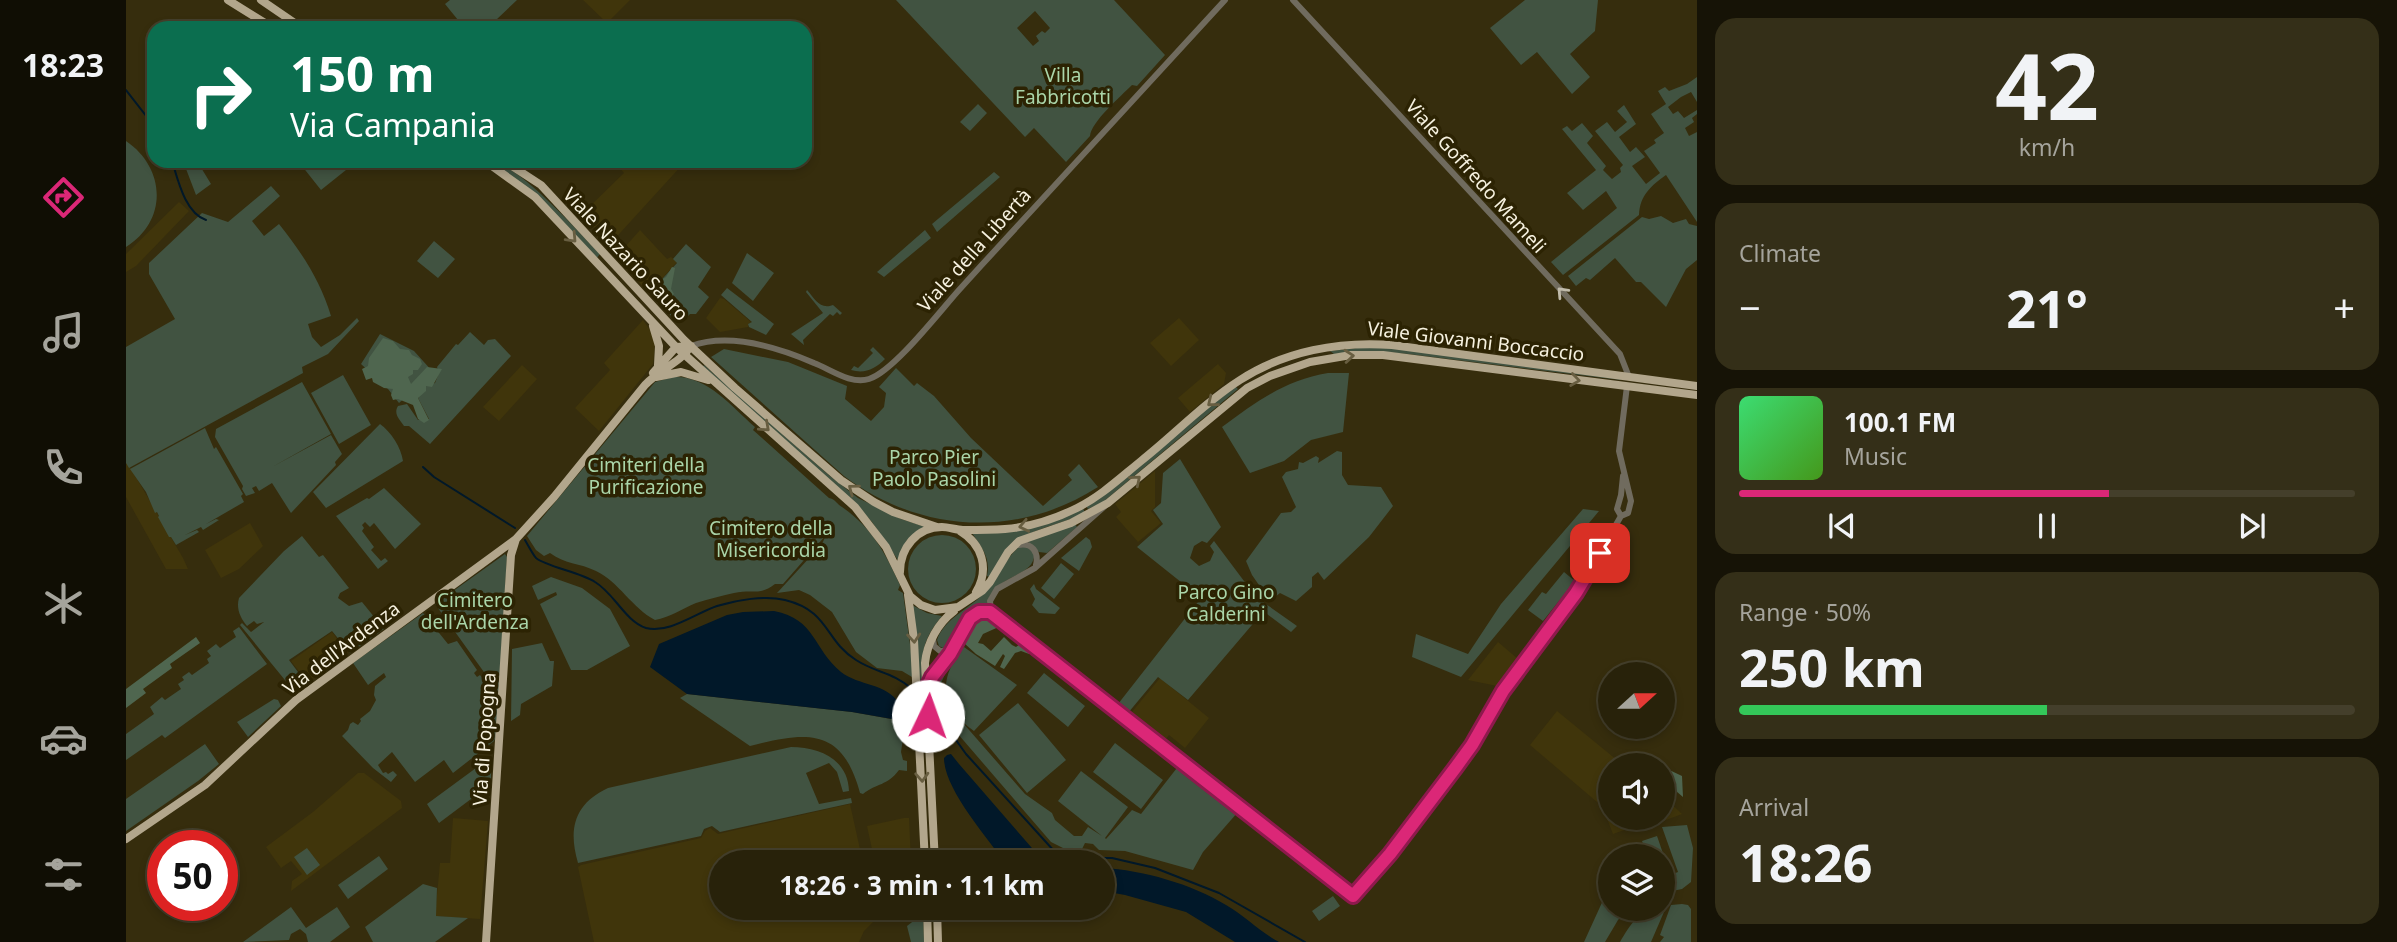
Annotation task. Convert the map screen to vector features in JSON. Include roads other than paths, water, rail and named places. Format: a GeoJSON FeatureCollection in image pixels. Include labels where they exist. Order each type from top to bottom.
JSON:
{"type":"FeatureCollection","features":[{"type":"Feature","properties":{"kind":"main road"},"geometry":{"type":"LineString","coordinates":[[228,0],[262,21]]}},
{"type":"Feature","properties":{"kind":"main road"},"geometry":{"type":"LineString","coordinates":[[261,0],[292,21]]}},
{"type":"Feature","properties":{"kind":"main road","name":"Viale Nazario Sauro"},"geometry":{"type":"LineString","coordinates":[[495,168],[535,197],[650,321],[684,347]]}},
{"type":"Feature","properties":{"kind":"main road","name":"Viale Nazario Sauro"},"geometry":{"type":"LineString","coordinates":[[514,168],[544,188],[684,347]]}},
{"type":"Feature","properties":{"kind":"main road","name":"Viale Nazario Sauro"},"geometry":{"type":"LineString","coordinates":[[650,321],[658,342],[658,365]]}},
{"type":"Feature","properties":{"kind":"main road","name":"Viale Giovanni Boccaccio"},"geometry":{"type":"LineString","coordinates":[[684,347],[852,488],[893,512],[937,527],[957,530],[1019,527],[1053,518],[1083,505],[1115,483],[1241,380],[1282,360],[1315,350],[1348,344],[1392,345],[1628,382]]}},
{"type":"Feature","properties":{"kind":"main road"},"geometry":{"type":"LineString","coordinates":[[684,347],[714,382],[855,507],[883,541],[901,575],[907,592],[914,640],[924,850]]}},
{"type":"Feature","properties":{"kind":"main road","name":"Via dell'Ardenza"},"geometry":{"type":"LineString","coordinates":[[126,839],[205,785],[296,700],[516,539],[650,379],[658,365],[684,347]]}},
{"type":"Feature","properties":{"kind":"main road","name":"Via dell'Ardenza"},"geometry":{"type":"LineString","coordinates":[[650,379],[684,347]]}},
{"type":"Feature","properties":{"kind":"main road"},"geometry":{"type":"LineString","coordinates":[[1315,350],[1318,360]]}},
{"type":"Feature","properties":{"kind":"main road","name":"Viale Giovanni Boccaccio"},"geometry":{"type":"LineString","coordinates":[[1013,546],[1025,538],[1071,523],[1106,504],[1247,388],[1276,373],[1318,360],[1383,355],[1628,382]]}},
{"type":"Feature","properties":{"kind":"main road"},"geometry":{"type":"LineString","coordinates":[[650,379],[677,372],[714,382]]}},
{"type":"Feature","properties":{"kind":"main road"},"geometry":{"type":"LineString","coordinates":[[1241,380],[1247,388]]}},
{"type":"Feature","properties":{"kind":"main road"},"geometry":{"type":"LineString","coordinates":[[1628,382],[1697,386]]}},
{"type":"Feature","properties":{"kind":"main road"},"geometry":{"type":"LineString","coordinates":[[1628,382],[1697,395]]}},
{"type":"Feature","properties":{"kind":"main road"},"geometry":{"type":"LineString","coordinates":[[901,575],[902,557],[910,542],[924,531],[937,527]]}},
{"type":"Feature","properties":{"kind":"main road"},"geometry":{"type":"LineString","coordinates":[[957,530],[974,542],[982,558],[983,575],[975,594]]}},
{"type":"Feature","properties":{"kind":"main road","name":"Via di Popogna"},"geometry":{"type":"LineString","coordinates":[[486,942],[512,555],[516,539]]}},
{"type":"Feature","properties":{"kind":"main road"},"geometry":{"type":"LineString","coordinates":[[934,850],[926,656],[933,636],[949,615],[990,582],[1013,546]]}},
{"type":"Feature","properties":{"kind":"main road"},"geometry":{"type":"LineString","coordinates":[[907,592],[930,609],[949,610],[963,605]]}},
{"type":"Feature","properties":{"kind":"main road"},"geometry":{"type":"LineString","coordinates":[[927,920],[928,942]]}},
{"type":"Feature","properties":{"kind":"main road"},"geometry":{"type":"LineString","coordinates":[[937,920],[938,942]]}},
{"type":"Feature","properties":{"kind":"street","name":"Viale della Libertà"},"geometry":{"type":"LineString","coordinates":[[684,347],[717,340],[748,343],[810,361],[857,380],[869,380],[880,374],[1225,0]]}},
{"type":"Feature","properties":{"kind":"street","name":"Viale Goffredo Mameli"},"geometry":{"type":"LineString","coordinates":[[1293,0],[1620,354],[1628,382]]}},
{"type":"Feature","properties":{"kind":"street"},"geometry":{"type":"LineString","coordinates":[[926,691],[970,618],[979,612],[990,612],[1353,896],[1390,854],[1472,745],[1503,691],[1576,593],[1621,516],[1628,513],[1629,503],[1619,447],[1628,382]]}},
{"type":"Feature","properties":{"kind":"street"},"geometry":{"type":"LineString","coordinates":[[1621,516],[1618,512],[1623,474]]}},
{"type":"Feature","properties":{"kind":"street"},"geometry":{"type":"LineString","coordinates":[[1620,505],[1629,503]]}},
{"type":"Feature","properties":{"kind":"street","name":"Viale Giovanni Boccaccio"},"geometry":{"type":"LineString","coordinates":[[990,612],[990,601],[997,589],[1035,568],[1106,504]]}},
{"type":"Feature","properties":{"kind":"street"},"geometry":{"type":"LineString","coordinates":[[1013,546],[1025,544],[1034,548],[1037,557],[1035,568]]}},
{"type":"Feature","properties":{"kind":"street"},"geometry":{"type":"LineString","coordinates":[[933,636],[934,646],[942,652],[949,651],[956,643]]}},
{"type":"Feature","properties":{"kind":"water"},"geometry":{"type":"Polygon","coordinates":[[[774,611],[788,615],[806,628],[832,663],[848,677],[894,696],[899,703],[895,717],[892,719],[852,712],[687,694],[650,667],[659,644],[727,615],[774,611]]]}},
{"type":"Feature","properties":{"kind":"water"},"geometry":{"type":"Polygon","coordinates":[[[951,754],[1034,850],[995,850],[951,784],[944,758],[951,754]]]}},
{"type":"Feature","properties":{"kind":"water"},"geometry":{"type":"Polygon","coordinates":[[[1115,869],[1150,875],[1213,897],[1279,942],[1235,942],[1186,912],[1115,893],[1115,869]]]}},
{"type":"Feature","properties":{"kind":"waterway"},"geometry":{"type":"LineString","coordinates":[[126,90],[147,117]]}},
{"type":"Feature","properties":{"kind":"waterway"},"geometry":{"type":"LineString","coordinates":[[174,168],[188,203],[206,220]]}},
{"type":"Feature","properties":{"kind":"waterway"},"geometry":{"type":"LineString","coordinates":[[423,467],[434,477],[515,528]]}},
{"type":"Feature","properties":{"kind":"waterway"},"geometry":{"type":"LineString","coordinates":[[525,540],[536,558],[595,582],[632,619],[646,628],[673,626],[709,609],[733,602],[760,598],[785,600],[811,611],[838,644],[856,660],[898,679],[912,689]]}},
{"type":"Feature","properties":{"kind":"waterway"},"geometry":{"type":"LineString","coordinates":[[933,708],[966,754],[1055,852],[1080,858],[1112,858],[1155,868],[1219,893],[1305,942]]}},
{"type":"Feature","properties":{"kind":"park label","name":"Villa Fabbricotti"},"geometry":{"type":"Point","coordinates":[1063,86]}},
{"type":"Feature","properties":{"kind":"park label","name":"Parco Pier Paolo Pasolini"},"geometry":{"type":"Point","coordinates":[934,468]}},
{"type":"Feature","properties":{"kind":"park label","name":"Cimiteri della Purificazione"},"geometry":{"type":"Point","coordinates":[646,476]}},
{"type":"Feature","properties":{"kind":"park label","name":"Cimitero della Misericordia"},"geometry":{"type":"Point","coordinates":[771,539]}},
{"type":"Feature","properties":{"kind":"park label","name":"Parco Gino Calderini"},"geometry":{"type":"Point","coordinates":[1226,603]}},
{"type":"Feature","properties":{"kind":"park label","name":"Cimitero dell'Ardenza"},"geometry":{"type":"Point","coordinates":[475,611]}}]}
